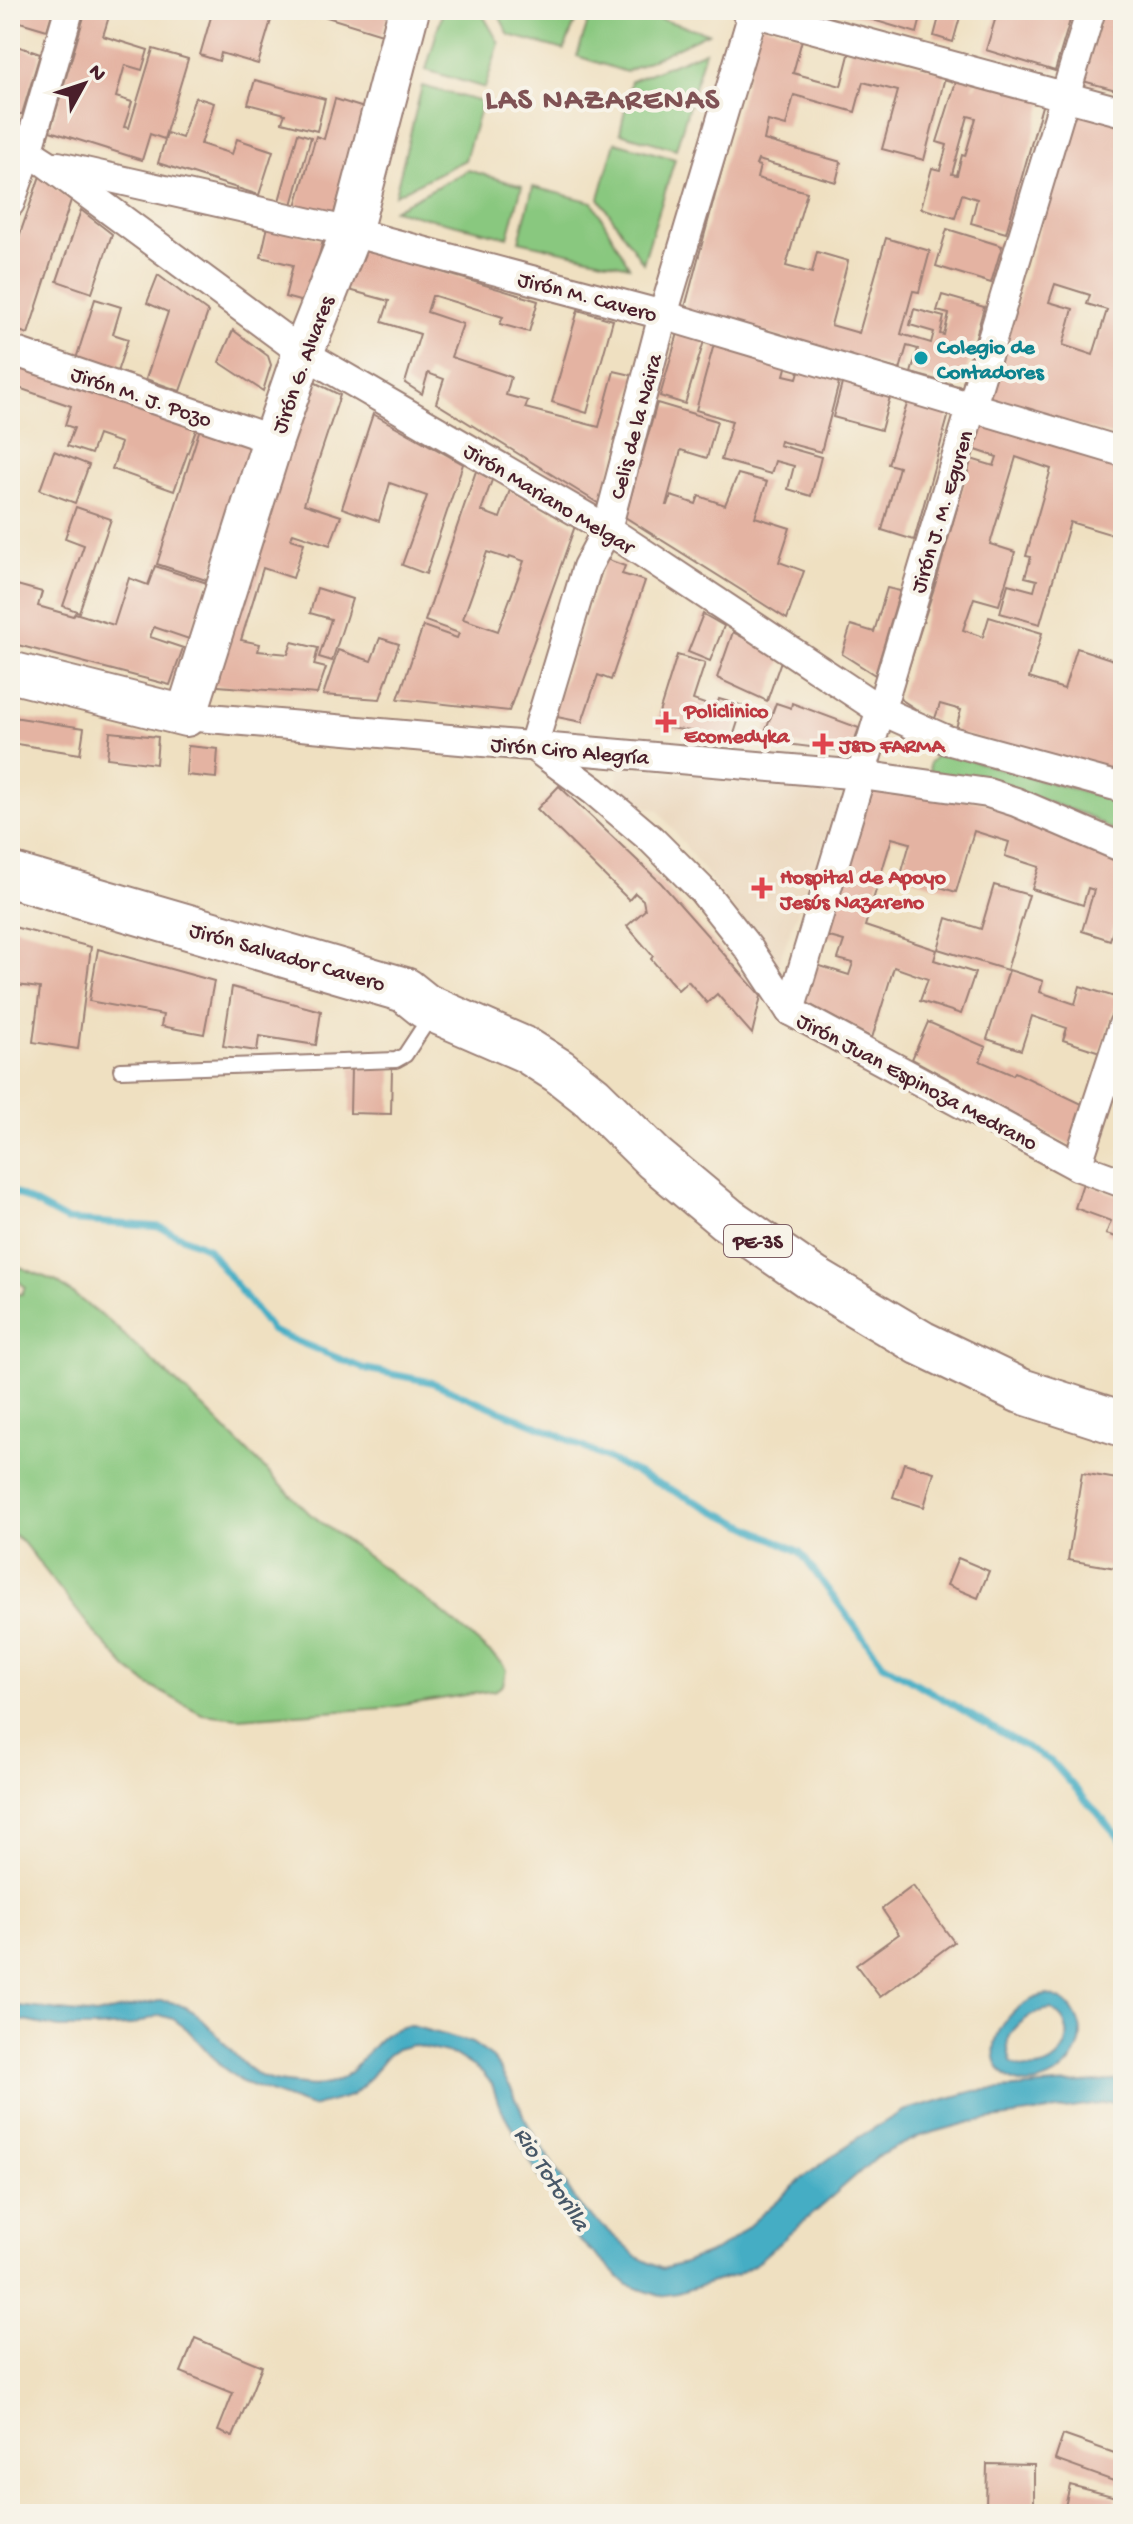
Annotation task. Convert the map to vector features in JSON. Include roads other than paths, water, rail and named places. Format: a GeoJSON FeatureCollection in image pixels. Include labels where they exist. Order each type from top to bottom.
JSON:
{"type":"FeatureCollection","features":[{"type":"Feature","properties":{"kind":"highway","name":"Jirón Salvador Cavero"},"geometry":{"type":"LineString","coordinates":[[10,875],[67,903]]}},
{"type":"Feature","properties":{"kind":"highway","name":"Jirón Salvador Cavero"},"geometry":{"type":"LineString","coordinates":[[10,899],[67,903],[405,990],[430,1008]]}},
{"type":"Feature","properties":{"kind":"highway","name":"PE-3S"},"geometry":{"type":"LineString","coordinates":[[430,1008],[526,1050],[559,1071],[592,1097],[654,1158],[727,1219],[842,1296],[921,1343],[1021,1391],[1123,1424]]}},
{"type":"Feature","properties":{"kind":"street"},"geometry":{"type":"LineString","coordinates":[[10,203],[69,10]]}},
{"type":"Feature","properties":{"kind":"street","name":"Jirón G. Alvares"},"geometry":{"type":"LineString","coordinates":[[186,716],[273,440],[303,353],[351,232],[409,10]]}},
{"type":"Feature","properties":{"kind":"street","name":"Jirón J. M. Eguren"},"geometry":{"type":"LineString","coordinates":[[790,1011],[1091,10]]}},
{"type":"Feature","properties":{"kind":"street"},"geometry":{"type":"LineString","coordinates":[[751,11],[1123,112]]}},
{"type":"Feature","properties":{"kind":"street","name":"Celis de la Naira"},"geometry":{"type":"LineString","coordinates":[[533,746],[587,567],[607,529],[663,315],[751,11]]}},
{"type":"Feature","properties":{"kind":"street","name":"Jirón M. Cavero"},"geometry":{"type":"LineString","coordinates":[[28,152],[351,232],[663,315],[1123,452]]}},
{"type":"Feature","properties":{"kind":"street","name":"Jirón Mariano Melgar"},"geometry":{"type":"LineString","coordinates":[[28,152],[303,353],[607,529],[880,710],[947,740],[1123,788]]}},
{"type":"Feature","properties":{"kind":"street","name":"Jirón M. J. Pozo"},"geometry":{"type":"LineString","coordinates":[[10,350],[273,440]]}},
{"type":"Feature","properties":{"kind":"street","name":"Jirón Ciro Alegría"},"geometry":{"type":"LineString","coordinates":[[10,672],[186,716],[861,775],[988,793],[1123,848]]}},
{"type":"Feature","properties":{"kind":"street","name":"Jirón Juan Espinoza Medrano"},"geometry":{"type":"LineString","coordinates":[[533,746],[594,791],[651,839],[703,891],[749,949],[790,1011],[1077,1166],[1123,1183]]}},
{"type":"Feature","properties":{"kind":"street"},"geometry":{"type":"LineString","coordinates":[[1077,1166],[1123,1025]]}},
{"type":"Feature","properties":{"kind":"lane"},"geometry":{"type":"LineString","coordinates":[[121,1070],[396,1060],[405,1055],[430,1008]]}},
{"type":"Feature","properties":{"kind":"water"},"geometry":{"type":"Polygon","coordinates":[[[1048,1995],[1068,2005],[1076,2016],[1081,2033],[1078,2050],[1069,2064],[1055,2076],[1024,2084],[1009,2079],[998,2066],[995,2043],[1006,2020],[1015,2010],[1037,1997],[1048,1995]],[[1051,2009],[1019,2024],[1008,2041],[1011,2062],[1026,2068],[1039,2068],[1051,2063],[1066,2044],[1067,2032],[1062,2020],[1051,2009]]]}},
{"type":"Feature","properties":{"kind":"water","name":"Rio Totorilla"},"geometry":{"type":"Polygon","coordinates":[[[159,2001],[176,2003],[191,2010],[253,2072],[286,2083],[324,2085],[340,2079],[383,2036],[396,2029],[412,2026],[472,2043],[493,2058],[530,2128],[580,2207],[639,2258],[662,2269],[717,2250],[734,2239],[804,2177],[859,2137],[903,2111],[974,2091],[1123,2080],[1123,2101],[971,2122],[920,2136],[878,2156],[754,2265],[736,2275],[660,2296],[628,2285],[578,2239],[499,2105],[492,2084],[483,2073],[455,2055],[412,2045],[397,2049],[351,2096],[311,2107],[242,2082],[221,2066],[187,2029],[173,2019],[160,2015],[129,2026],[94,2028],[59,2028],[10,2018],[10,2005],[96,2015],[159,2001]]]}},
{"type":"Feature","properties":{"kind":"waterway"},"geometry":{"type":"LineString","coordinates":[[10,1190],[66,1220],[160,1227],[207,1248],[272,1331],[362,1368],[431,1382],[554,1433],[800,1552],[883,1664],[1052,1762],[1123,1842]]}},
{"type":"Feature","properties":{"kind":"place","name":"Colegio de Contadores"},"geometry":{"type":"Point","coordinates":[921,358]}},
{"type":"Feature","properties":{"kind":"place","name":"Policlinico Ecomedyka"},"geometry":{"type":"Point","coordinates":[666,722]}},
{"type":"Feature","properties":{"kind":"place","name":"J&D FARMA"},"geometry":{"type":"Point","coordinates":[823,744]}},
{"type":"Feature","properties":{"kind":"place","name":"Hospital de Apoyo Jesús Nazareno"},"geometry":{"type":"Point","coordinates":[762,888]}},
{"type":"Feature","properties":{"kind":"district","name":"LAS NAZARENAS"},"geometry":{"type":"Point","coordinates":[603,98]}}]}
